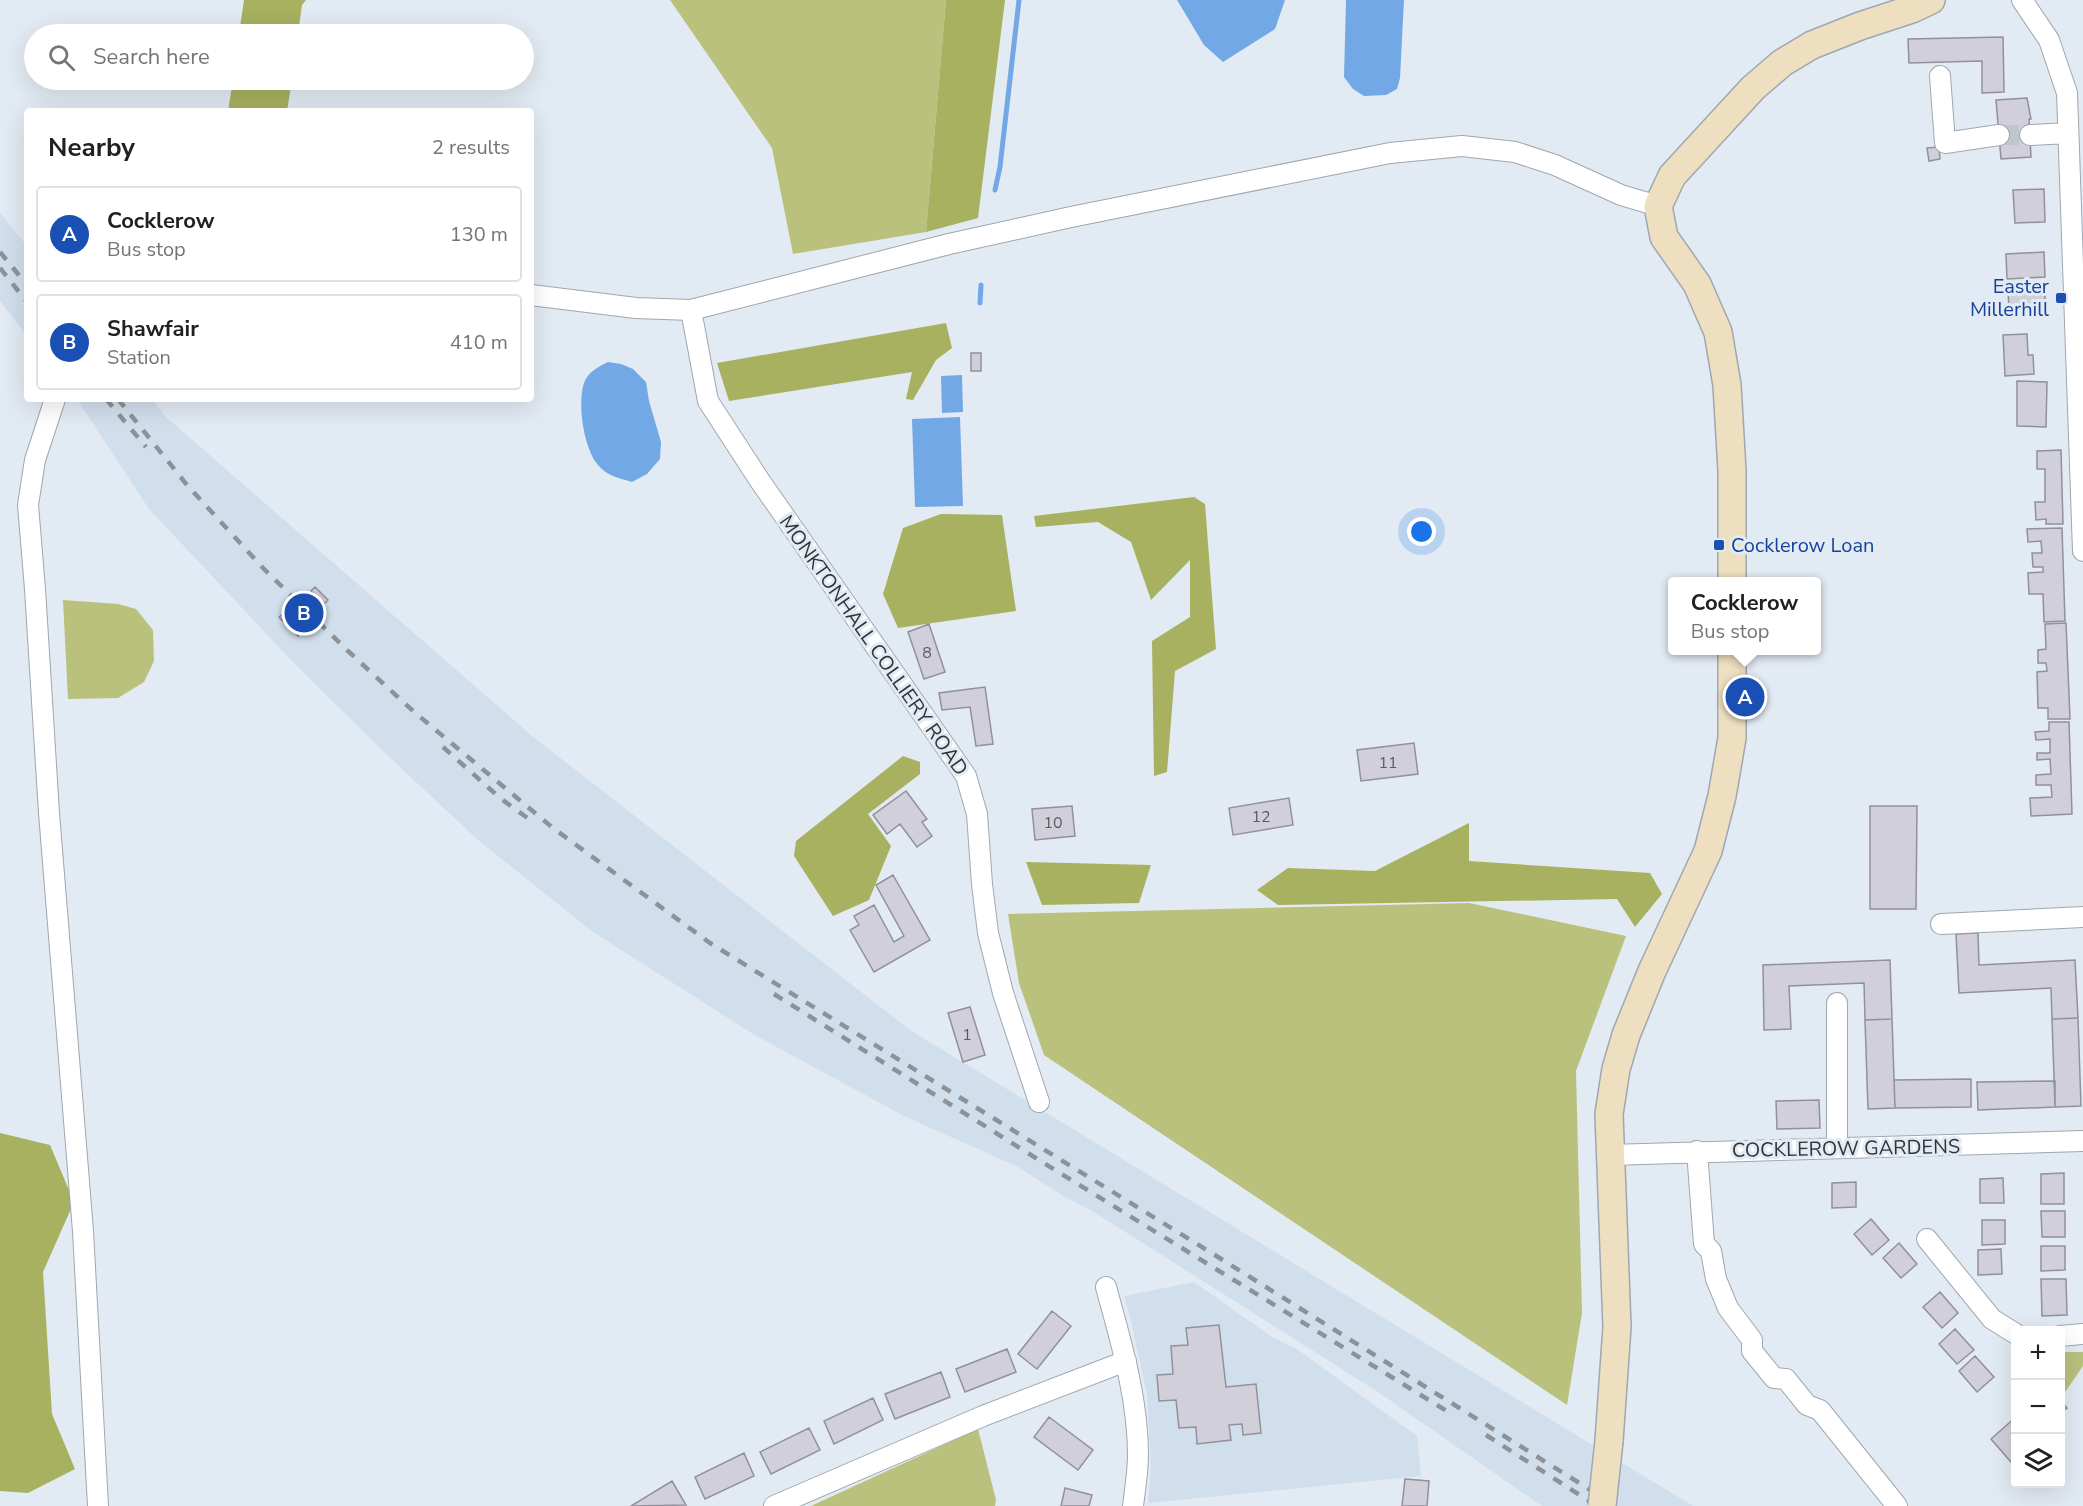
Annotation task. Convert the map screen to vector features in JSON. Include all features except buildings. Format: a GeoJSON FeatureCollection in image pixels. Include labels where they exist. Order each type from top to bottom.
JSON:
{"type":"FeatureCollection","features":[{"type":"Feature","properties":{"kind":"main road"},"geometry":{"type":"LineString","coordinates":[[1732,577],[1731,460],[1726,385],[1718,332],[1697,284],[1664,237],[1658,206],[1672,176],[1753,87],[1782,63],[1812,45],[1931,0]]}},
{"type":"Feature","properties":{"kind":"main road"},"geometry":{"type":"LineString","coordinates":[[1602,1506],[1617,1327],[1609,1114],[1616,1069],[1626,1035],[1652,971],[1708,851],[1722,796],[1732,738],[1732,655]]}},
{"type":"Feature","properties":{"kind":"street"},"geometry":{"type":"LineString","coordinates":[[2022,0],[2049,40],[2067,93],[2083,550]]}},
{"type":"Feature","properties":{"kind":"street"},"geometry":{"type":"LineString","coordinates":[[1940,76],[1945,143],[1999,135]]}},
{"type":"Feature","properties":{"kind":"street"},"geometry":{"type":"LineString","coordinates":[[2030,135],[2068,133]]}},
{"type":"Feature","properties":{"kind":"street"},"geometry":{"type":"LineString","coordinates":[[534,295],[636,308],[691,310],[948,244],[1390,153],[1462,146],[1515,152],[1555,165],[1621,195],[1658,206]]}},
{"type":"Feature","properties":{"kind":"street","name":"MONKTONHALL COLLIERY ROAD"},"geometry":{"type":"LineString","coordinates":[[691,310],[708,401],[760,481],[966,776],[977,814],[988,933],[1003,993],[1039,1102]]}},
{"type":"Feature","properties":{"kind":"street"},"geometry":{"type":"LineString","coordinates":[[54,402],[35,460],[28,505],[49,813],[83,1231],[98,1506]]}},
{"type":"Feature","properties":{"kind":"street"},"geometry":{"type":"LineString","coordinates":[[1941,924],[2083,917]]}},
{"type":"Feature","properties":{"kind":"street"},"geometry":{"type":"LineString","coordinates":[[1837,1003],[1837,1148]]}},
{"type":"Feature","properties":{"kind":"street","name":"COCKLEROW GARDENS"},"geometry":{"type":"LineString","coordinates":[[1609,1155],[1697,1151],[1941,1147],[2083,1141]]}},
{"type":"Feature","properties":{"kind":"street"},"geometry":{"type":"LineString","coordinates":[[1697,1151],[1704,1244],[1711,1251],[1716,1279],[1728,1308],[1752,1340],[1752,1351],[1774,1378],[1786,1379],[1807,1405],[1820,1410],[1897,1506]]}},
{"type":"Feature","properties":{"kind":"street"},"geometry":{"type":"LineString","coordinates":[[1927,1239],[1992,1319],[2011,1331]]}},
{"type":"Feature","properties":{"kind":"street"},"geometry":{"type":"LineString","coordinates":[[1106,1287],[1126,1360],[1133,1397],[1138,1455],[1133,1506]]}},
{"type":"Feature","properties":{"kind":"street"},"geometry":{"type":"LineString","coordinates":[[2065,1336],[2083,1334]]}},
{"type":"Feature","properties":{"kind":"street"},"geometry":{"type":"LineString","coordinates":[[774,1506],[983,1416],[1126,1360]]}},
{"type":"Feature","properties":{"kind":"shaded area"},"geometry":{"type":"Polygon","coordinates":[[[0,213],[24,242],[24,332],[0,301],[0,213]]]}},
{"type":"Feature","properties":{"kind":"shaded area"},"geometry":{"type":"Polygon","coordinates":[[[78,402],[154,402],[166,417],[532,736],[910,1030],[1693,1506],[1542,1506],[1378,1392],[1094,1212],[1065,1197],[1018,1167],[904,1116],[753,1034],[593,932],[478,840],[385,753],[291,660],[149,509],[78,402]]]}},
{"type":"Feature","properties":{"kind":"shaded area"},"geometry":{"type":"Polygon","coordinates":[[[1194,1282],[1272,1337],[1298,1350],[1417,1436],[1421,1476],[1148,1503],[1151,1466],[1147,1394],[1124,1296],[1194,1282]]]}},
{"type":"Feature","properties":{"kind":"green space"},"geometry":{"type":"Polygon","coordinates":[[[244,0],[306,0],[302,5],[299,24],[240,24],[244,0]]]}},
{"type":"Feature","properties":{"kind":"green space"},"geometry":{"type":"Polygon","coordinates":[[[670,0],[946,0],[926,232],[793,254],[772,148],[670,0]]]}},
{"type":"Feature","properties":{"kind":"green space"},"geometry":{"type":"Polygon","coordinates":[[[946,0],[1005,0],[978,218],[926,232],[946,0]]]}},
{"type":"Feature","properties":{"kind":"green space"},"geometry":{"type":"Polygon","coordinates":[[[231,90],[290,90],[287,108],[228,108],[231,90]]]}},
{"type":"Feature","properties":{"kind":"green space"},"geometry":{"type":"Polygon","coordinates":[[[946,323],[952,348],[936,360],[913,400],[906,399],[912,372],[729,401],[717,363],[946,323]]]}},
{"type":"Feature","properties":{"kind":"green space"},"geometry":{"type":"Polygon","coordinates":[[[1194,497],[1205,504],[1216,649],[1175,671],[1167,772],[1154,776],[1152,641],[1190,617],[1190,560],[1151,600],[1131,542],[1098,522],[1036,527],[1034,516],[1194,497]]]}},
{"type":"Feature","properties":{"kind":"green space"},"geometry":{"type":"Polygon","coordinates":[[[941,514],[1002,515],[1016,611],[898,628],[883,594],[903,528],[941,514]]]}},
{"type":"Feature","properties":{"kind":"green space"},"geometry":{"type":"Polygon","coordinates":[[[63,600],[118,604],[136,609],[153,630],[154,661],[144,682],[118,698],[68,699],[63,600]]]}},
{"type":"Feature","properties":{"kind":"green space"},"geometry":{"type":"Polygon","coordinates":[[[903,756],[920,762],[920,774],[868,814],[891,846],[869,900],[833,916],[794,856],[796,841],[903,756]]]}},
{"type":"Feature","properties":{"kind":"green space"},"geometry":{"type":"Polygon","coordinates":[[[1469,823],[1469,861],[1650,873],[1662,894],[1635,927],[1617,899],[1278,905],[1257,890],[1288,868],[1375,871],[1469,823]]]}},
{"type":"Feature","properties":{"kind":"green space"},"geometry":{"type":"Polygon","coordinates":[[[1026,862],[1151,865],[1139,903],[1042,905],[1026,862]]]}},
{"type":"Feature","properties":{"kind":"green space"},"geometry":{"type":"Polygon","coordinates":[[[1469,903],[1626,936],[1576,1071],[1582,1313],[1567,1405],[1044,1055],[1019,983],[1008,914],[1469,903]]]}},
{"type":"Feature","properties":{"kind":"green space"},"geometry":{"type":"Polygon","coordinates":[[[0,1133],[50,1145],[74,1202],[43,1272],[52,1414],[75,1469],[28,1493],[0,1491],[0,1133]]]}},
{"type":"Feature","properties":{"kind":"green space"},"geometry":{"type":"Polygon","coordinates":[[[2065,1352],[2083,1352],[2083,1366],[2065,1392],[2065,1352]]]}},
{"type":"Feature","properties":{"kind":"green space"},"geometry":{"type":"Polygon","coordinates":[[[978,1429],[996,1500],[995,1506],[811,1506],[978,1429]]]}},
{"type":"Feature","properties":{"kind":"water"},"geometry":{"type":"Polygon","coordinates":[[[1177,0],[1285,0],[1275,29],[1223,62],[1204,45],[1177,0]]]}},
{"type":"Feature","properties":{"kind":"water"},"geometry":{"type":"Polygon","coordinates":[[[1346,0],[1404,0],[1400,78],[1397,89],[1386,95],[1364,96],[1353,89],[1344,77],[1346,0]]]}},
{"type":"Feature","properties":{"kind":"water"},"geometry":{"type":"Polygon","coordinates":[[[608,362],[633,369],[646,382],[661,442],[660,459],[647,474],[632,482],[609,474],[598,465],[589,448],[583,426],[581,402],[584,383],[591,373],[608,362]]]}},
{"type":"Feature","properties":{"kind":"water"},"geometry":{"type":"Polygon","coordinates":[[[962,375],[963,412],[942,413],[941,376],[962,375]]]}},
{"type":"Feature","properties":{"kind":"water"},"geometry":{"type":"Polygon","coordinates":[[[960,417],[963,506],[915,507],[912,419],[960,417]]]}},
{"type":"Feature","properties":{"kind":"waterway"},"geometry":{"type":"LineString","coordinates":[[995,190],[1000,167],[1019,0]]}},
{"type":"Feature","properties":{"kind":"waterway"},"geometry":{"type":"LineString","coordinates":[[980,303],[981,285]]}},
{"type":"Feature","properties":{"kind":"tunnel"},"geometry":{"type":"LineString","coordinates":[[1999,135],[2030,135]]}},
{"type":"Feature","properties":{"kind":"railway"},"geometry":{"type":"LineString","coordinates":[[0,252],[24,281]]}},
{"type":"Feature","properties":{"kind":"railway"},"geometry":{"type":"LineString","coordinates":[[0,268],[24,298]]}},
{"type":"Feature","properties":{"kind":"railway"},"geometry":{"type":"LineString","coordinates":[[108,402],[146,447]]}},
{"type":"Feature","properties":{"kind":"railway"},"geometry":{"type":"LineString","coordinates":[[120,402],[187,485],[263,568],[413,711],[553,828],[710,943],[1616,1506]]}},
{"type":"Feature","properties":{"kind":"railway"},"geometry":{"type":"LineString","coordinates":[[443,747],[500,798],[533,822]]}},
{"type":"Feature","properties":{"kind":"railway"},"geometry":{"type":"LineString","coordinates":[[774,994],[1450,1413]]}},
{"type":"Feature","properties":{"kind":"railway"},"geometry":{"type":"LineString","coordinates":[[1486,1435],[1597,1506]]}},
{"type":"Feature","properties":{"kind":"place","name":"Easter Millerhill"},"geometry":{"type":"Point","coordinates":[2061,298]}},
{"type":"Feature","properties":{"kind":"place","name":"Cocklerow Loan"},"geometry":{"type":"Point","coordinates":[1719,545]}},
{"type":"Feature","properties":{"kind":"place","name":"Shawfair"},"geometry":{"type":"Point","coordinates":[304,613]}},
{"type":"Feature","properties":{"kind":"place","name":"Cocklerow"},"geometry":{"type":"Point","coordinates":[1745,697]}}]}
